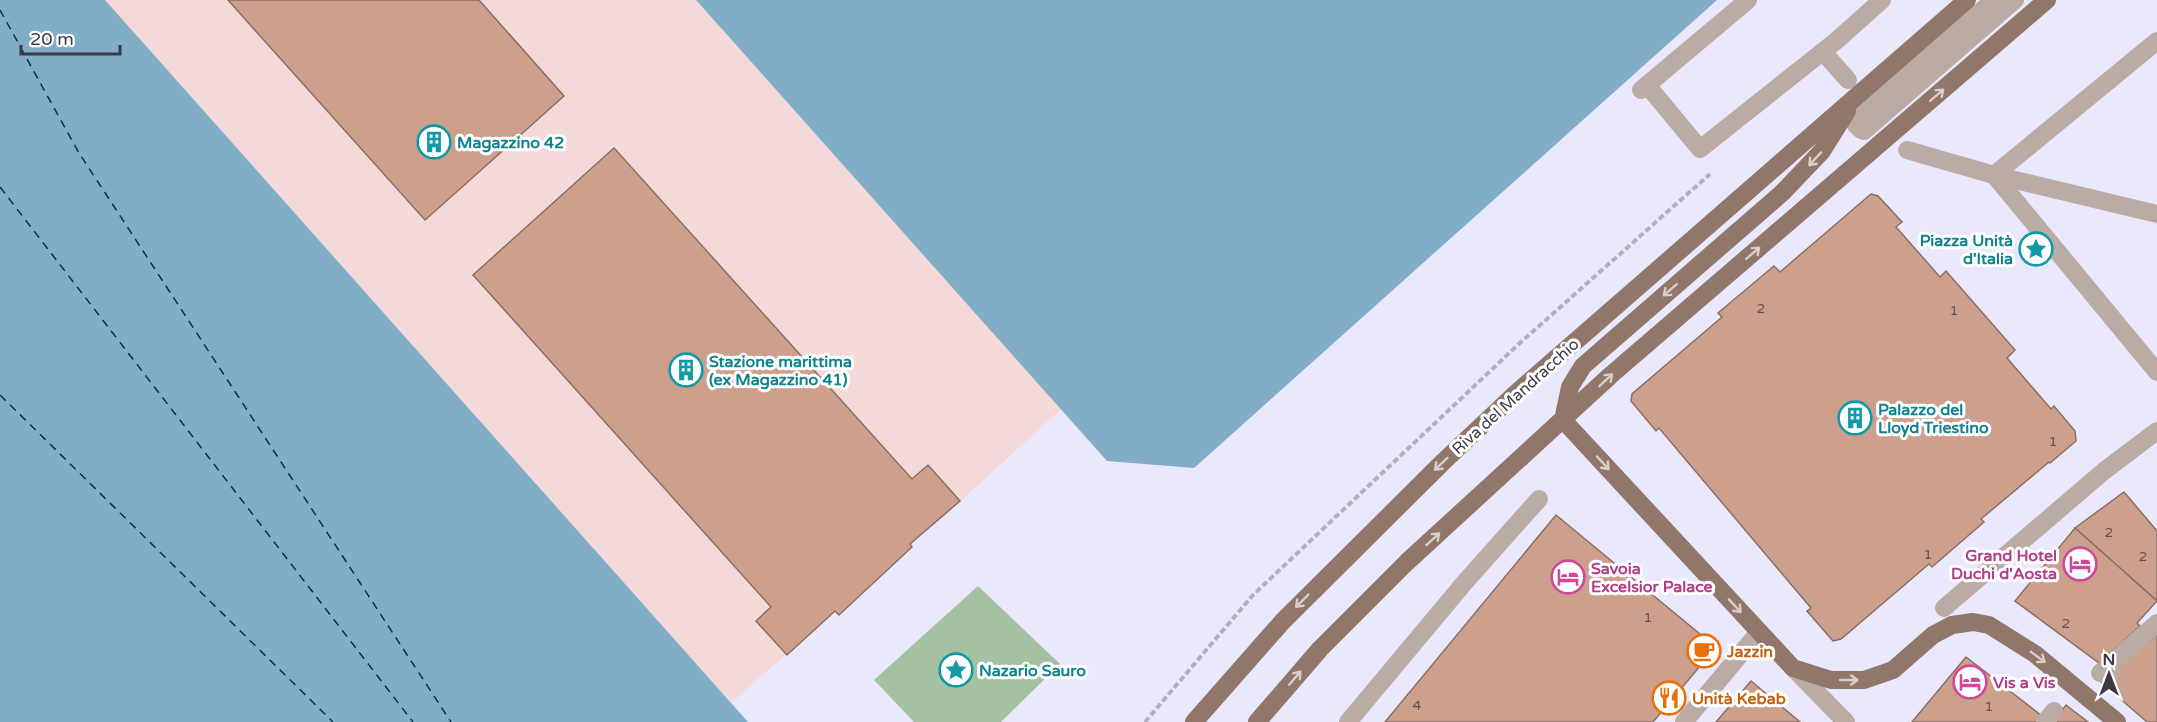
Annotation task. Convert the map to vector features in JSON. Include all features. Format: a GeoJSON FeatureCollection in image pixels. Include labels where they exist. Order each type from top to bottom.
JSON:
{"type":"FeatureCollection","features":[{"type":"Feature","properties":{"kind":"main road","name":"Riva del Mandracchio"},"geometry":{"type":"LineString","coordinates":[[1194,722],[1282,621],[1514,395],[1853,86],[1967,0]]}},
{"type":"Feature","properties":{"kind":"main road"},"geometry":{"type":"LineString","coordinates":[[1257,722],[1320,650],[1407,562],[1612,374],[2047,0]]}},
{"type":"Feature","properties":{"kind":"main road"},"geometry":{"type":"LineString","coordinates":[[1563,420],[1570,387],[1583,366],[1782,193],[1822,151],[1853,86]]}},
{"type":"Feature","properties":{"kind":"main road"},"geometry":{"type":"LineString","coordinates":[[1563,420],[1792,668],[1831,680],[1864,680],[1893,670],[1933,635],[1952,624],[1973,622],[1989,625],[2035,654],[2117,722]]}},
{"type":"Feature","properties":{"kind":"street"},"geometry":{"type":"LineString","coordinates":[[1748,0],[1644,88],[1701,149],[1823,52],[1882,0]]}},
{"type":"Feature","properties":{"kind":"street"},"geometry":{"type":"LineString","coordinates":[[1994,0],[1856,120],[1855,124],[1860,130],[1864,131],[2015,0]]}},
{"type":"Feature","properties":{"kind":"street"},"geometry":{"type":"LineString","coordinates":[[1994,175],[2157,41]]}},
{"type":"Feature","properties":{"kind":"street"},"geometry":{"type":"LineString","coordinates":[[1823,52],[1853,86]]}},
{"type":"Feature","properties":{"kind":"street"},"geometry":{"type":"LineString","coordinates":[[1907,150],[1994,175],[2157,214]]}},
{"type":"Feature","properties":{"kind":"street"},"geometry":{"type":"LineString","coordinates":[[1994,175],[2157,372]]}},
{"type":"Feature","properties":{"kind":"street"},"geometry":{"type":"LineString","coordinates":[[1944,608],[2104,471],[2157,431]]}},
{"type":"Feature","properties":{"kind":"street"},"geometry":{"type":"LineString","coordinates":[[1348,722],[1529,504]]}},
{"type":"Feature","properties":{"kind":"street"},"geometry":{"type":"LineString","coordinates":[[2111,673],[2100,673],[2157,623]]}},
{"type":"Feature","properties":{"kind":"street"},"geometry":{"type":"LineString","coordinates":[[1684,722],[1759,632]]}},
{"type":"Feature","properties":{"kind":"street"},"geometry":{"type":"LineString","coordinates":[[1792,668],[1846,722]]}},
{"type":"Feature","properties":{"kind":"path"},"geometry":{"type":"LineString","coordinates":[[1145,722],[1253,595],[1521,342],[1710,173]]}},
{"type":"Feature","properties":{"kind":"shaded area"},"geometry":{"type":"Polygon","coordinates":[[[105,0],[696,0],[1061,409],[942,518],[940,517],[910,544],[912,547],[839,615],[835,611],[731,703],[105,0]]]}},
{"type":"Feature","properties":{"kind":"green space"},"geometry":{"type":"Polygon","coordinates":[[[978,586],[1060,664],[1001,722],[914,722],[874,680],[978,586]]]}},
{"type":"Feature","properties":{"kind":"water"},"geometry":{"type":"Polygon","coordinates":[[[0,0],[105,0],[748,722],[0,722],[0,0]]]}},
{"type":"Feature","properties":{"kind":"water"},"geometry":{"type":"Polygon","coordinates":[[[696,0],[1717,0],[1194,468],[1107,461],[696,0]]]}},
{"type":"Feature","properties":{"kind":"building","name":"Magazzino 42"},"geometry":{"type":"Polygon","coordinates":[[[228,0],[479,0],[564,96],[425,220],[228,0]]]}},
{"type":"Feature","properties":{"kind":"building","name":"Stazione marittima (ex Magazzino 41)"},"geometry":{"type":"Polygon","coordinates":[[[614,148],[912,479],[928,465],[960,501],[910,544],[912,547],[839,615],[835,611],[787,655],[756,621],[771,607],[473,275],[614,148]]]}},
{"type":"Feature","properties":{"kind":"building","name":"Palazzo del Lloyd Triestino"},"geometry":{"type":"Polygon","coordinates":[[[1871,194],[1878,196],[1902,222],[1896,227],[1940,277],[1946,271],[2015,350],[2007,358],[2051,409],[2054,406],[2075,431],[2076,441],[1981,519],[1984,522],[1932,567],[1929,564],[1841,639],[1833,641],[1807,611],[1811,608],[1659,428],[1656,431],[1631,401],[1632,394],[1722,317],[1718,313],[1774,266],[1780,272],[1871,194]]]}},
{"type":"Feature","properties":{"kind":"building"},"geometry":{"type":"Polygon","coordinates":[[[2124,492],[2157,531],[2157,601],[2075,528],[2124,492]]]}},
{"type":"Feature","properties":{"kind":"building","name":"Savoia Excelsior Palace"},"geometry":{"type":"Polygon","coordinates":[[[1556,515],[1706,639],[1713,640],[1717,653],[1706,659],[1653,722],[1385,722],[1556,515]]]}},
{"type":"Feature","properties":{"kind":"building","name":"Grand Hotel Duchi d'Aosta"},"geometry":{"type":"Polygon","coordinates":[[[2075,528],[2157,601],[2137,623],[2140,626],[2099,663],[2015,601],[2075,528]]]}},
{"type":"Feature","properties":{"kind":"building"},"geometry":{"type":"Polygon","coordinates":[[[2157,634],[2157,722],[2147,722],[2101,682],[2157,634]]]}},
{"type":"Feature","properties":{"kind":"building"},"geometry":{"type":"Polygon","coordinates":[[[1966,657],[2042,716],[2037,722],[1912,722],[1966,657]]]}},
{"type":"Feature","properties":{"kind":"building"},"geometry":{"type":"Polygon","coordinates":[[[1751,681],[1800,722],[1716,722],[1751,681]]]}},
{"type":"Feature","properties":{"kind":"building"},"geometry":{"type":"Polygon","coordinates":[[[2066,705],[2088,722],[2053,722],[2066,705]]]}},
{"type":"Feature","properties":{"kind":"ferry route"},"geometry":{"type":"LineString","coordinates":[[0,10],[79,153],[451,722]]}},
{"type":"Feature","properties":{"kind":"ferry route"},"geometry":{"type":"LineString","coordinates":[[0,187],[413,722]]}},
{"type":"Feature","properties":{"kind":"ferry route"},"geometry":{"type":"LineString","coordinates":[[0,395],[333,722]]}},
{"type":"Feature","properties":{"kind":"place","name":"Magazzino 42"},"geometry":{"type":"Point","coordinates":[434,142]}},
{"type":"Feature","properties":{"kind":"place","name":"Piazza Unità d'Italia"},"geometry":{"type":"Point","coordinates":[2036,249]}},
{"type":"Feature","properties":{"kind":"place","name":"Stazione marittima (ex Magazzino 41)"},"geometry":{"type":"Point","coordinates":[686,370]}},
{"type":"Feature","properties":{"kind":"place","name":"Palazzo del Lloyd Triestino"},"geometry":{"type":"Point","coordinates":[1855,418]}},
{"type":"Feature","properties":{"kind":"place","name":"Grand Hotel Duchi d'Aosta"},"geometry":{"type":"Point","coordinates":[2080,564]}},
{"type":"Feature","properties":{"kind":"place","name":"Savoia Excelsior Palace"},"geometry":{"type":"Point","coordinates":[1568,577]}},
{"type":"Feature","properties":{"kind":"place","name":"Jazzin"},"geometry":{"type":"Point","coordinates":[1704,651]}},
{"type":"Feature","properties":{"kind":"place","name":"Nazario Sauro"},"geometry":{"type":"Point","coordinates":[956,670]}},
{"type":"Feature","properties":{"kind":"place","name":"Vis a Vis"},"geometry":{"type":"Point","coordinates":[1970,682]}},
{"type":"Feature","properties":{"kind":"place","name":"Unità Kebab"},"geometry":{"type":"Point","coordinates":[1669,698]}}]}
